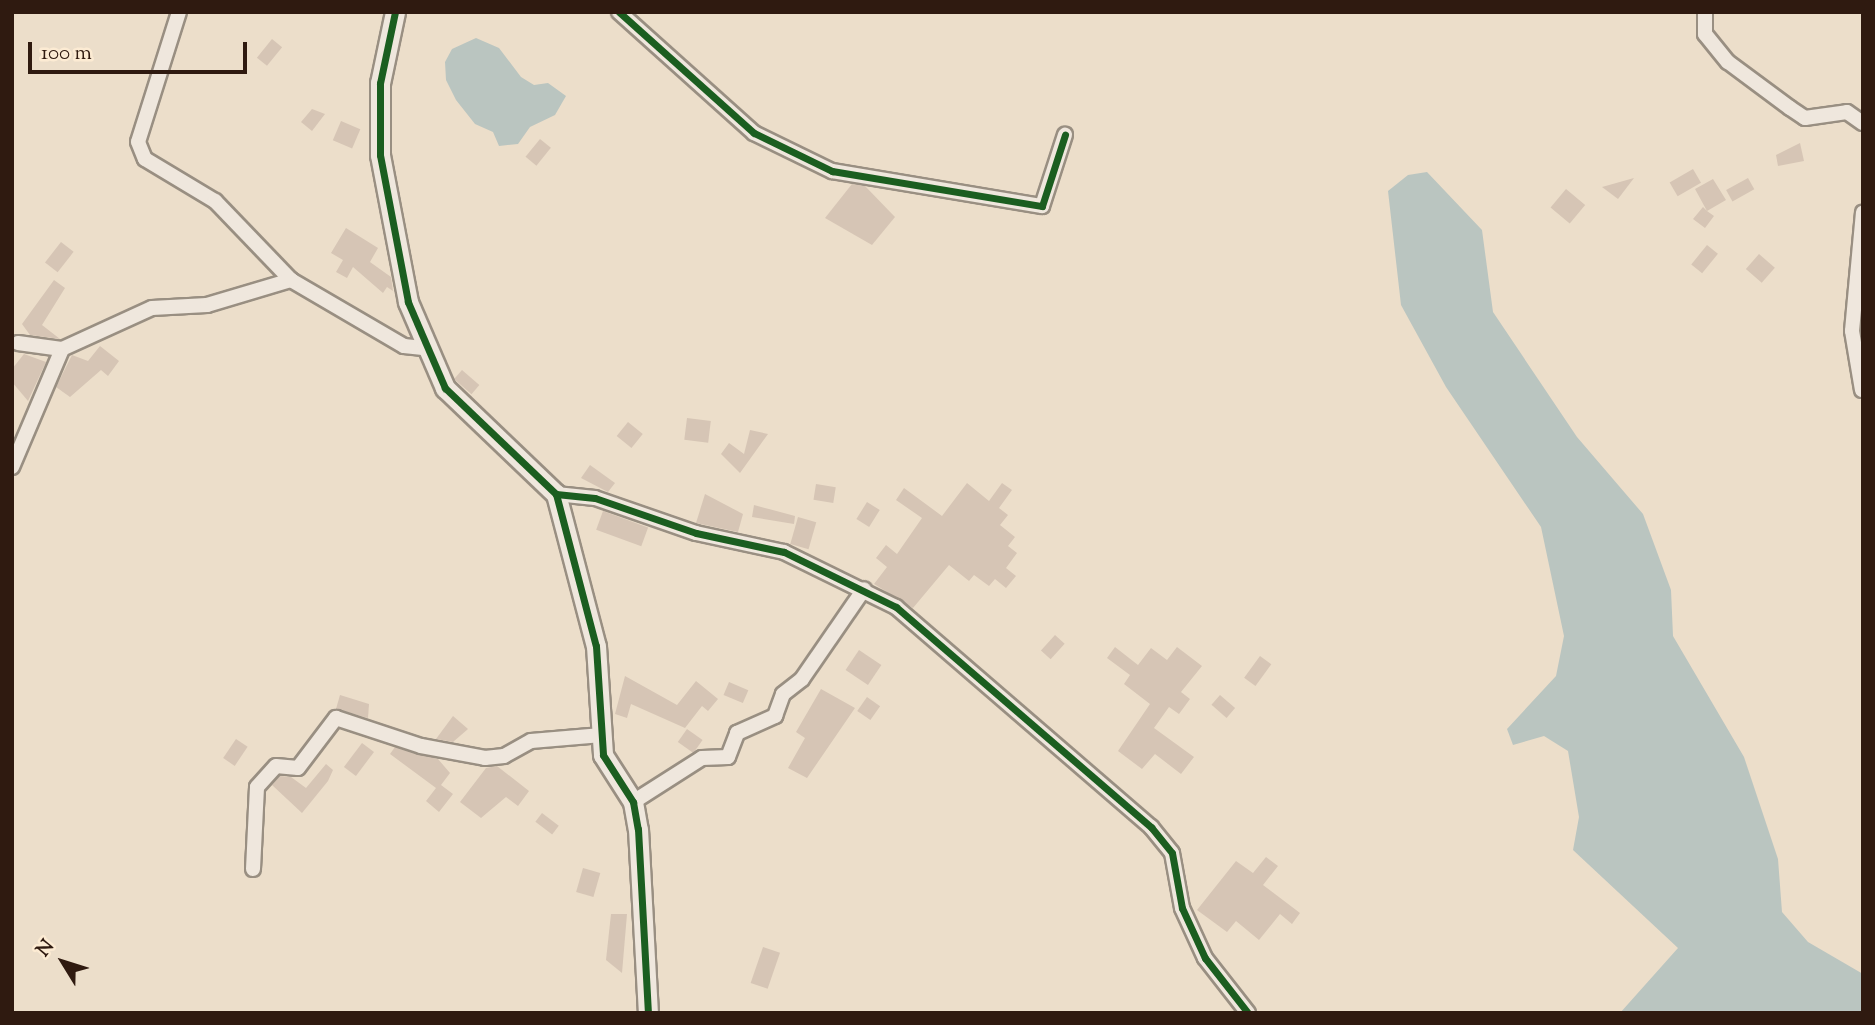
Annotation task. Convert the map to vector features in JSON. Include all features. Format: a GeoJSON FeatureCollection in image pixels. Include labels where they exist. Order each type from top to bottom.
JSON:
{"type":"FeatureCollection","features":[{"type":"Feature","properties":{"kind":"street"},"geometry":{"type":"LineString","coordinates":[[179,12],[138,142],[145,159],[215,201],[291,280],[404,346],[423,348]]}},
{"type":"Feature","properties":{"kind":"street"},"geometry":{"type":"LineString","coordinates":[[394,12],[380,83],[380,155],[423,348],[445,387],[556,494],[596,646],[603,755],[633,802],[648,1013]]}},
{"type":"Feature","properties":{"kind":"street"},"geometry":{"type":"LineString","coordinates":[[619,12],[754,133],[832,172],[1042,206],[1065,135]]}},
{"type":"Feature","properties":{"kind":"street"},"geometry":{"type":"LineString","coordinates":[[1705,12],[1705,34],[1728,62],[1790,108],[1805,118],[1847,112],[1863,123]]}},
{"type":"Feature","properties":{"kind":"street"},"geometry":{"type":"LineString","coordinates":[[1862,390],[1852,331],[1863,213]]}},
{"type":"Feature","properties":{"kind":"street"},"geometry":{"type":"LineString","coordinates":[[18,342],[62,349],[152,308],[207,305],[291,280]]}},
{"type":"Feature","properties":{"kind":"street"},"geometry":{"type":"LineString","coordinates":[[12,467],[62,349]]}},
{"type":"Feature","properties":{"kind":"street"},"geometry":{"type":"LineString","coordinates":[[556,494],[595,498],[696,533],[784,552],[864,589],[958,656],[1029,726],[1151,827],[1172,853],[1182,908],[1205,958],[1248,1013]]}},
{"type":"Feature","properties":{"kind":"street"},"geometry":{"type":"LineString","coordinates":[[633,802],[702,758],[728,757],[737,733],[775,716],[783,694],[802,679],[864,589]]}},
{"type":"Feature","properties":{"kind":"street"},"geometry":{"type":"LineString","coordinates":[[253,869],[257,787],[275,766],[298,768],[336,718],[421,746],[485,758],[504,756],[531,741],[602,735]]}},
{"type":"Feature","properties":{"kind":"shaded area"},"geometry":{"type":"Polygon","coordinates":[[[476,38],[499,48],[521,77],[534,85],[548,83],[566,96],[555,115],[530,127],[518,144],[499,146],[493,132],[475,124],[456,100],[446,80],[445,62],[452,49],[476,38]]]}},
{"type":"Feature","properties":{"kind":"shaded area"},"geometry":{"type":"Polygon","coordinates":[[[1427,172],[1482,230],[1493,312],[1577,437],[1643,514],[1671,590],[1673,636],[1744,757],[1778,859],[1782,912],[1808,942],[1863,974],[1863,1013],[1620,1013],[1678,948],[1573,850],[1579,817],[1568,751],[1544,736],[1513,745],[1507,729],[1556,676],[1564,636],[1541,527],[1446,387],[1401,305],[1388,191],[1408,175],[1427,172]]]}},
{"type":"Feature","properties":{"kind":"building"},"geometry":{"type":"Polygon","coordinates":[[[272,39],[282,47],[267,66],[257,58],[272,39]]]}},
{"type":"Feature","properties":{"kind":"building"},"geometry":{"type":"Polygon","coordinates":[[[312,109],[325,114],[312,131],[301,122],[312,109]]]}},
{"type":"Feature","properties":{"kind":"building"},"geometry":{"type":"Polygon","coordinates":[[[341,121],[360,129],[352,149],[333,140],[341,121]]]}},
{"type":"Feature","properties":{"kind":"building"},"geometry":{"type":"Polygon","coordinates":[[[540,139],[551,148],[536,166],[526,157],[540,139]]]}},
{"type":"Feature","properties":{"kind":"building"},"geometry":{"type":"Polygon","coordinates":[[[1800,143],[1804,161],[1778,166],[1776,155],[1800,143]]]}},
{"type":"Feature","properties":{"kind":"building"},"geometry":{"type":"Polygon","coordinates":[[[1693,169],[1701,183],[1678,196],[1670,182],[1693,169]]]}},
{"type":"Feature","properties":{"kind":"building"},"geometry":{"type":"Polygon","coordinates":[[[1634,178],[1618,199],[1602,187],[1634,178]]]}},
{"type":"Feature","properties":{"kind":"building"},"geometry":{"type":"Polygon","coordinates":[[[1748,178],[1754,189],[1732,201],[1726,190],[1748,178]]]}},
{"type":"Feature","properties":{"kind":"building"},"geometry":{"type":"Polygon","coordinates":[[[1713,179],[1726,200],[1707,211],[1695,189],[1713,179]]]}},
{"type":"Feature","properties":{"kind":"building"},"geometry":{"type":"Polygon","coordinates":[[[852,184],[865,186],[895,217],[872,245],[825,218],[852,184]]]}},
{"type":"Feature","properties":{"kind":"building"},"geometry":{"type":"Polygon","coordinates":[[[1566,189],[1585,205],[1570,223],[1551,207],[1566,189]]]}},
{"type":"Feature","properties":{"kind":"building"},"geometry":{"type":"Polygon","coordinates":[[[1703,207],[1714,216],[1705,228],[1693,219],[1703,207]]]}},
{"type":"Feature","properties":{"kind":"building"},"geometry":{"type":"Polygon","coordinates":[[[346,228],[378,248],[370,262],[391,277],[393,291],[387,287],[383,293],[353,267],[347,278],[336,272],[343,260],[331,253],[346,228]]]}},
{"type":"Feature","properties":{"kind":"building"},"geometry":{"type":"Polygon","coordinates":[[[61,242],[74,252],[58,272],[45,262],[61,242]]]}},
{"type":"Feature","properties":{"kind":"building"},"geometry":{"type":"Polygon","coordinates":[[[1707,245],[1718,254],[1702,273],[1691,264],[1707,245]]]}},
{"type":"Feature","properties":{"kind":"building"},"geometry":{"type":"Polygon","coordinates":[[[1759,254],[1775,268],[1762,283],[1746,269],[1759,254]]]}},
{"type":"Feature","properties":{"kind":"building"},"geometry":{"type":"Polygon","coordinates":[[[54,280],[65,288],[42,325],[60,339],[30,335],[22,324],[54,280]]]}},
{"type":"Feature","properties":{"kind":"building"},"geometry":{"type":"Polygon","coordinates":[[[100,346],[119,361],[108,376],[101,370],[70,397],[56,387],[72,355],[88,361],[100,346]]]}},
{"type":"Feature","properties":{"kind":"building"},"geometry":{"type":"Polygon","coordinates":[[[24,354],[46,362],[28,401],[12,382],[12,369],[24,354]]]}},
{"type":"Feature","properties":{"kind":"building"},"geometry":{"type":"Polygon","coordinates":[[[462,370],[479,385],[471,394],[454,379],[462,370]]]}},
{"type":"Feature","properties":{"kind":"building"},"geometry":{"type":"Polygon","coordinates":[[[687,418],[711,421],[708,443],[684,440],[687,418]]]}},
{"type":"Feature","properties":{"kind":"building"},"geometry":{"type":"Polygon","coordinates":[[[628,422],[643,434],[631,448],[617,436],[628,422]]]}},
{"type":"Feature","properties":{"kind":"building"},"geometry":{"type":"Polygon","coordinates":[[[750,430],[768,434],[740,473],[721,454],[729,443],[744,454],[750,430]]]}},
{"type":"Feature","properties":{"kind":"building"},"geometry":{"type":"Polygon","coordinates":[[[590,465],[615,483],[608,492],[581,478],[590,465]]]}},
{"type":"Feature","properties":{"kind":"building"},"geometry":{"type":"Polygon","coordinates":[[[967,483],[989,501],[1002,483],[1012,490],[999,508],[1008,515],[1000,525],[1015,537],[1008,546],[1017,553],[1006,568],[1016,576],[1006,588],[995,579],[989,586],[974,575],[969,581],[949,565],[913,608],[874,584],[887,567],[876,558],[886,545],[897,554],[922,518],[896,500],[904,488],[942,516],[967,483]]]}},
{"type":"Feature","properties":{"kind":"building"},"geometry":{"type":"Polygon","coordinates":[[[816,484],[836,487],[833,503],[813,500],[816,484]]]}},
{"type":"Feature","properties":{"kind":"building"},"geometry":{"type":"Polygon","coordinates":[[[705,494],[743,514],[738,532],[696,523],[705,494]]]}},
{"type":"Feature","properties":{"kind":"building"},"geometry":{"type":"Polygon","coordinates":[[[867,502],[880,510],[869,527],[856,519],[867,502]]]}},
{"type":"Feature","properties":{"kind":"building"},"geometry":{"type":"Polygon","coordinates":[[[754,505],[795,516],[794,524],[752,517],[754,505]]]}},
{"type":"Feature","properties":{"kind":"building"},"geometry":{"type":"Polygon","coordinates":[[[603,511],[648,527],[641,546],[596,530],[603,511]]]}},
{"type":"Feature","properties":{"kind":"building"},"geometry":{"type":"Polygon","coordinates":[[[798,517],[816,522],[809,549],[790,544],[798,517]]]}},
{"type":"Feature","properties":{"kind":"building"},"geometry":{"type":"Polygon","coordinates":[[[1055,635],[1065,644],[1051,659],[1041,651],[1055,635]]]}},
{"type":"Feature","properties":{"kind":"building"},"geometry":{"type":"Polygon","coordinates":[[[1115,647],[1138,665],[1151,648],[1167,660],[1177,647],[1202,666],[1181,692],[1190,699],[1179,714],[1169,707],[1154,728],[1194,757],[1181,774],[1155,754],[1142,769],[1118,751],[1150,704],[1124,684],[1130,675],[1107,658],[1115,647]]]}},
{"type":"Feature","properties":{"kind":"building"},"geometry":{"type":"Polygon","coordinates":[[[859,650],[881,665],[868,685],[846,670],[859,650]]]}},
{"type":"Feature","properties":{"kind":"building"},"geometry":{"type":"Polygon","coordinates":[[[1260,656],[1271,664],[1255,686],[1244,678],[1260,656]]]}},
{"type":"Feature","properties":{"kind":"building"},"geometry":{"type":"Polygon","coordinates":[[[625,676],[677,705],[696,681],[718,699],[708,711],[702,706],[685,728],[631,704],[627,718],[615,714],[625,676]]]}},
{"type":"Feature","properties":{"kind":"building"},"geometry":{"type":"Polygon","coordinates":[[[729,682],[748,690],[743,703],[724,695],[729,682]]]}},
{"type":"Feature","properties":{"kind":"building"},"geometry":{"type":"Polygon","coordinates":[[[821,689],[855,708],[807,778],[788,768],[805,738],[796,732],[821,689]]]}},
{"type":"Feature","properties":{"kind":"building"},"geometry":{"type":"Polygon","coordinates":[[[340,695],[369,704],[368,718],[336,709],[340,695]]]}},
{"type":"Feature","properties":{"kind":"building"},"geometry":{"type":"Polygon","coordinates":[[[1220,695],[1235,708],[1227,718],[1211,705],[1220,695]]]}},
{"type":"Feature","properties":{"kind":"building"},"geometry":{"type":"Polygon","coordinates":[[[867,697],[880,706],[870,720],[857,711],[867,697]]]}},
{"type":"Feature","properties":{"kind":"building"},"geometry":{"type":"Polygon","coordinates":[[[453,716],[468,729],[453,742],[436,739],[453,716]]]}},
{"type":"Feature","properties":{"kind":"building"},"geometry":{"type":"Polygon","coordinates":[[[687,729],[703,740],[693,753],[678,742],[687,729]]]}},
{"type":"Feature","properties":{"kind":"building"},"geometry":{"type":"Polygon","coordinates":[[[236,739],[248,747],[235,766],[223,758],[236,739]]]}},
{"type":"Feature","properties":{"kind":"building"},"geometry":{"type":"Polygon","coordinates":[[[362,743],[374,752],[356,776],[344,767],[362,743]]]}},
{"type":"Feature","properties":{"kind":"building"},"geometry":{"type":"Polygon","coordinates":[[[395,747],[438,759],[450,773],[441,785],[453,794],[439,812],[426,801],[436,788],[390,754],[395,747]]]}},
{"type":"Feature","properties":{"kind":"building"},"geometry":{"type":"Polygon","coordinates":[[[326,764],[333,770],[328,781],[302,813],[272,785],[280,776],[291,777],[306,788],[326,764]]]}},
{"type":"Feature","properties":{"kind":"building"},"geometry":{"type":"Polygon","coordinates":[[[497,766],[529,791],[518,806],[506,797],[481,818],[460,802],[486,768],[497,766]]]}},
{"type":"Feature","properties":{"kind":"building"},"geometry":{"type":"Polygon","coordinates":[[[542,813],[559,826],[552,834],[535,822],[542,813]]]}},
{"type":"Feature","properties":{"kind":"building"},"geometry":{"type":"Polygon","coordinates":[[[1266,857],[1278,866],[1263,885],[1300,913],[1292,924],[1280,914],[1259,940],[1236,921],[1227,932],[1197,910],[1236,861],[1253,873],[1266,857]]]}},
{"type":"Feature","properties":{"kind":"building"},"geometry":{"type":"Polygon","coordinates":[[[583,868],[600,873],[593,897],[576,892],[583,868]]]}},
{"type":"Feature","properties":{"kind":"building"},"geometry":{"type":"Polygon","coordinates":[[[611,914],[627,914],[622,973],[606,960],[611,914]]]}},
{"type":"Feature","properties":{"kind":"building"},"geometry":{"type":"Polygon","coordinates":[[[763,947],[780,953],[768,989],[751,983],[763,947]]]}},
{"type":"Feature","properties":{"kind":"cycle path"},"geometry":{"type":"LineString","coordinates":[[395,12],[380,83],[380,155],[408,302],[445,388],[556,494],[596,646],[603,755],[633,802],[638,829],[648,1013]]}},
{"type":"Feature","properties":{"kind":"cycle path"},"geometry":{"type":"LineString","coordinates":[[619,12],[754,133],[832,171],[1042,206],[1065,135]]}},
{"type":"Feature","properties":{"kind":"cycle path"},"geometry":{"type":"LineString","coordinates":[[556,494],[595,498],[696,533],[784,552],[896,607],[1151,827],[1172,853],[1182,908],[1205,958],[1248,1013]]}}]}
